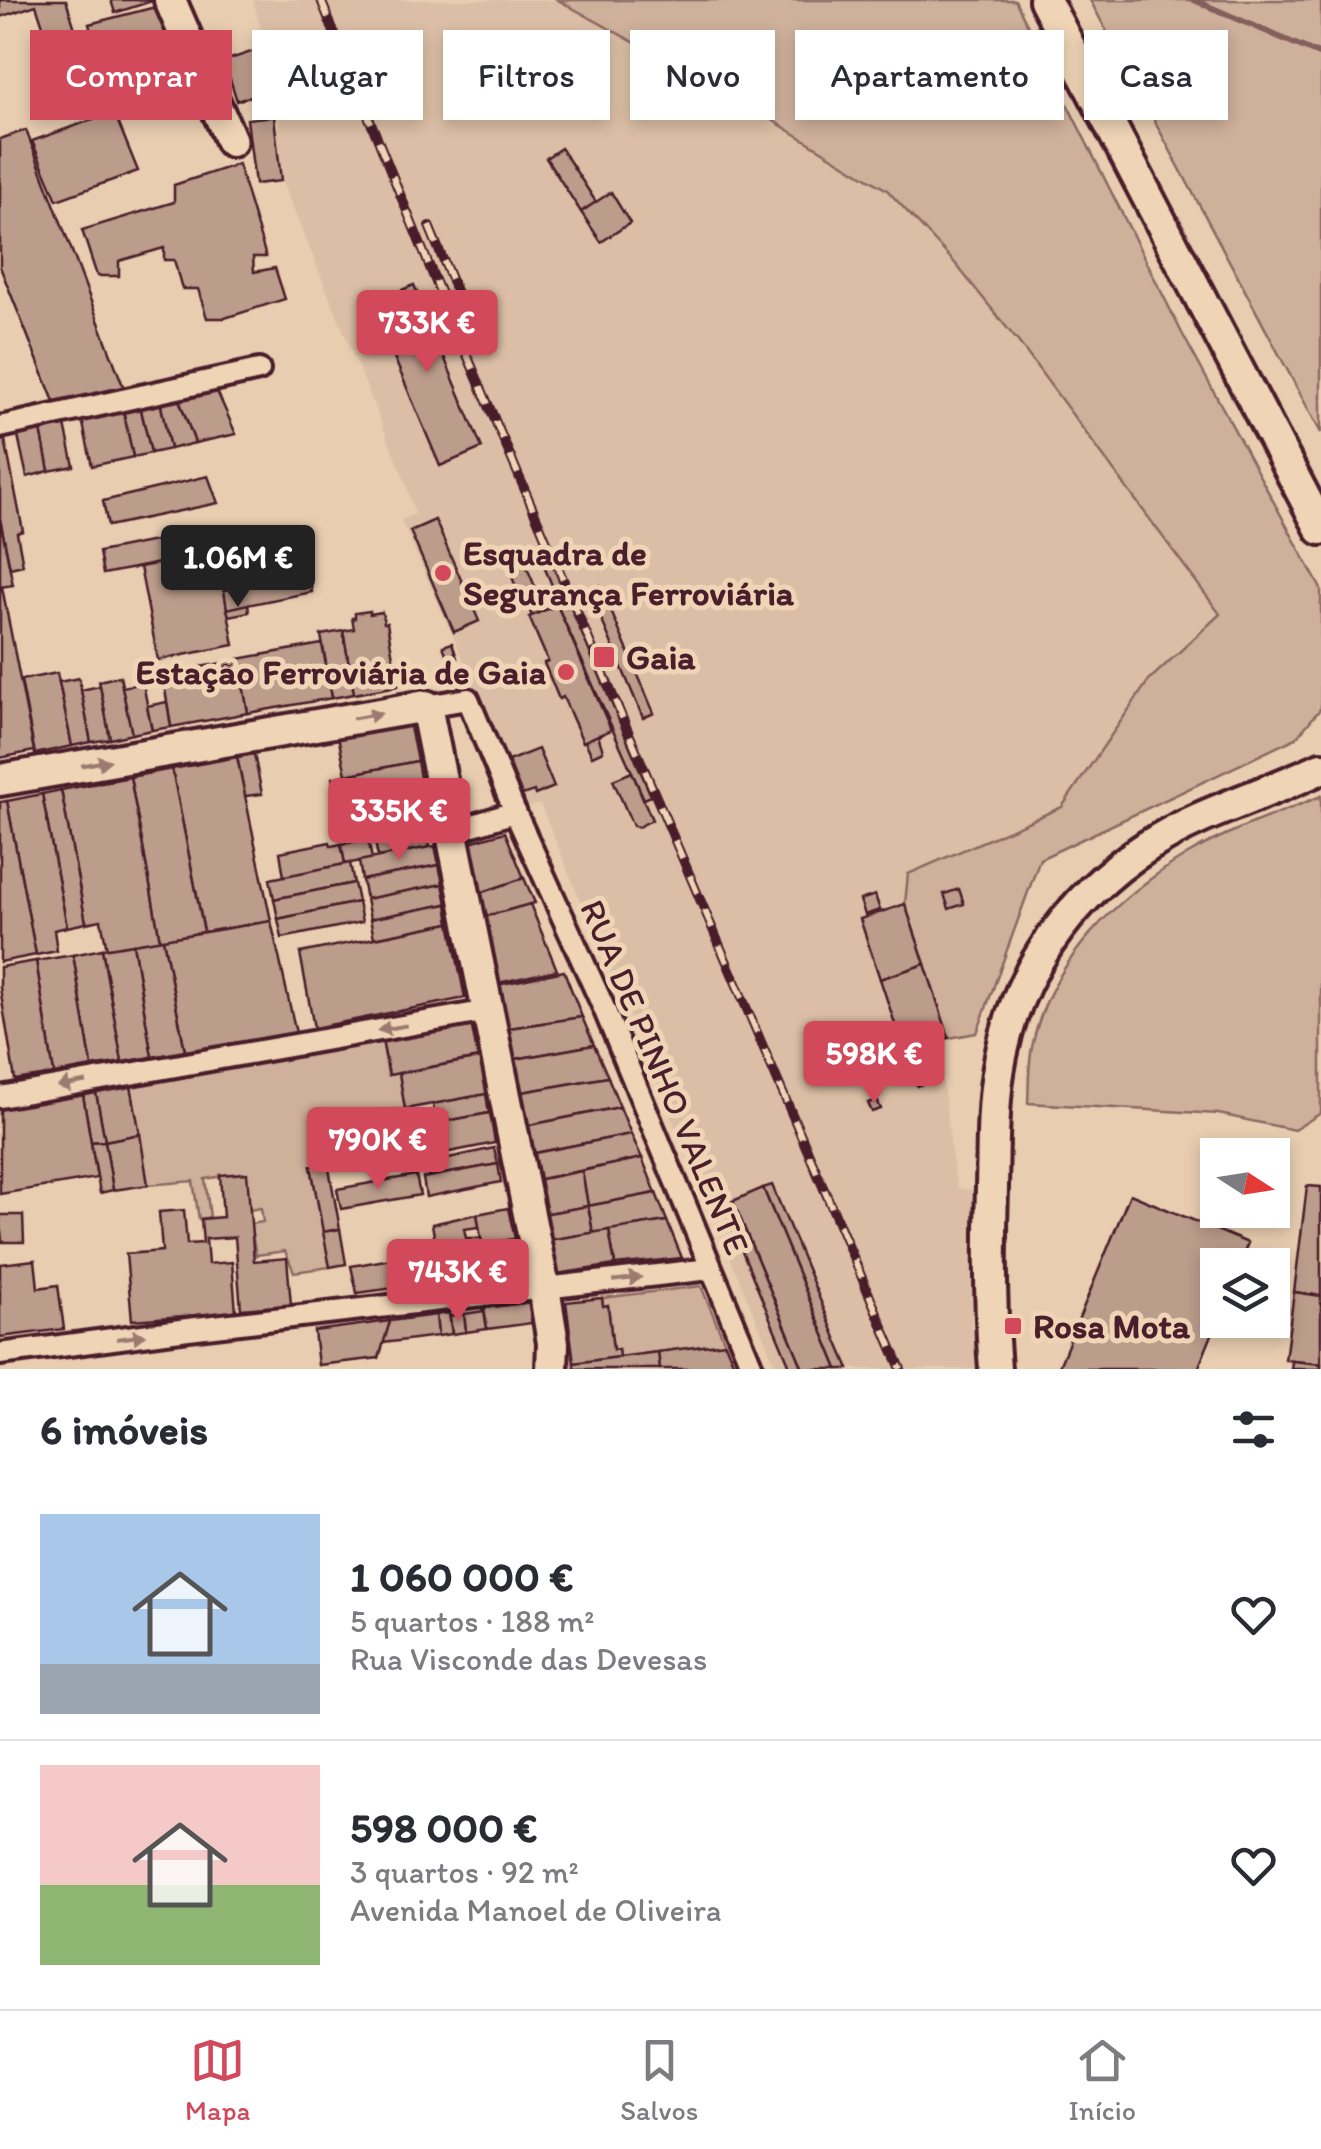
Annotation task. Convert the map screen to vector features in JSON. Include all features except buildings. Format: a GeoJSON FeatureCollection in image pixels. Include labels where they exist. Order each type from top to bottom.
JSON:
{"type":"FeatureCollection","features":[{"type":"Feature","properties":{"kind":"main road"},"geometry":{"type":"LineString","coordinates":[[170,0],[230,142]]}},
{"type":"Feature","properties":{"kind":"main road"},"geometry":{"type":"LineString","coordinates":[[1045,0],[1321,528]]}},
{"type":"Feature","properties":{"kind":"main road"},"geometry":{"type":"LineString","coordinates":[[0,780],[426,706],[544,1288],[553,1343],[552,1369]]}},
{"type":"Feature","properties":{"kind":"main road"},"geometry":{"type":"LineString","coordinates":[[996,1369],[990,1258],[994,1110],[1005,1040],[1030,971],[1060,926],[1085,898],[1150,845],[1321,768]]}},
{"type":"Feature","properties":{"kind":"street"},"geometry":{"type":"LineString","coordinates":[[0,428],[258,370]]}},
{"type":"Feature","properties":{"kind":"street","name":"RUA DE PINHO VALENTE"},"geometry":{"type":"LineString","coordinates":[[426,706],[468,699],[603,1006],[753,1369]]}},
{"type":"Feature","properties":{"kind":"street"},"geometry":{"type":"LineString","coordinates":[[451,832],[515,812]]}},
{"type":"Feature","properties":{"kind":"street"},"geometry":{"type":"LineString","coordinates":[[0,1097],[488,1010]]}},
{"type":"Feature","properties":{"kind":"street"},"geometry":{"type":"LineString","coordinates":[[0,1354],[710,1270]]}},
{"type":"Feature","properties":{"kind":"shaded area"},"geometry":{"type":"Polygon","coordinates":[[[253,0],[558,0],[630,40],[630,120],[772,120],[887,190],[954,262],[1020,344],[1220,614],[1149,680],[1062,807],[908,874],[905,904],[949,1038],[938,1043],[954,1175],[959,1189],[975,1190],[971,1331],[979,1332],[979,1369],[777,1369],[540,804],[529,807],[401,520],[415,514],[404,478],[272,157],[280,120],[423,120],[423,30],[262,30],[253,0]]]}},
{"type":"Feature","properties":{"kind":"shaded area"},"geometry":{"type":"Polygon","coordinates":[[[558,0],[1015,0],[1030,30],[795,30],[795,120],[1064,120],[1064,98],[1183,335],[1321,589],[1321,708],[1296,738],[1040,859],[977,1033],[949,1038],[905,904],[908,874],[1062,807],[1149,680],[1220,614],[1020,344],[954,262],[887,190],[772,120],[775,30],[630,30],[630,40],[558,0]]]}},
{"type":"Feature","properties":{"kind":"shaded area"},"geometry":{"type":"Polygon","coordinates":[[[1090,0],[1321,0],[1321,433],[1154,120],[1228,120],[1228,30],[1106,30],[1090,0]]]}},
{"type":"Feature","properties":{"kind":"shaded area"},"geometry":{"type":"Polygon","coordinates":[[[1321,796],[1321,1113],[1294,1130],[1219,1114],[1028,1103],[1031,1050],[1042,1013],[1055,984],[1091,933],[1137,890],[1188,854],[1321,796]]]}},
{"type":"Feature","properties":{"kind":"shaded area"},"geometry":{"type":"Polygon","coordinates":[[[382,1040],[388,1075],[399,1073],[405,1109],[322,1122],[331,1163],[311,1166],[330,1267],[294,1272],[285,1251],[256,1255],[250,1224],[263,1222],[261,1208],[248,1210],[241,1173],[205,1179],[210,1217],[199,1219],[193,1181],[148,1185],[131,1086],[382,1040]]]}},
{"type":"Feature","properties":{"kind":"shaded area"},"geometry":{"type":"Polygon","coordinates":[[[701,1286],[725,1343],[619,1357],[618,1349],[613,1350],[608,1305],[603,1306],[602,1298],[701,1286]]]}},
{"type":"Feature","properties":{"kind":"waterway"},"geometry":{"type":"LineString","coordinates":[[1194,0],[1321,55]]}},
{"type":"Feature","properties":{"kind":"railway"},"geometry":{"type":"LineString","coordinates":[[321,0],[435,280],[901,1369]]}},
{"type":"Feature","properties":{"kind":"railway"},"geometry":{"type":"LineString","coordinates":[[429,226],[479,346]]}},
{"type":"Feature","properties":{"kind":"place","name":"Esquadra de Segurança Ferroviária"},"geometry":{"type":"Point","coordinates":[443,573]}},
{"type":"Feature","properties":{"kind":"place","name":"Gaia"},"geometry":{"type":"Point","coordinates":[604,657]}},
{"type":"Feature","properties":{"kind":"place","name":"Estação Ferroviária de Gaia"},"geometry":{"type":"Point","coordinates":[566,672]}},
{"type":"Feature","properties":{"kind":"place","name":"Rosa Mota"},"geometry":{"type":"Point","coordinates":[1013,1326]}}]}
